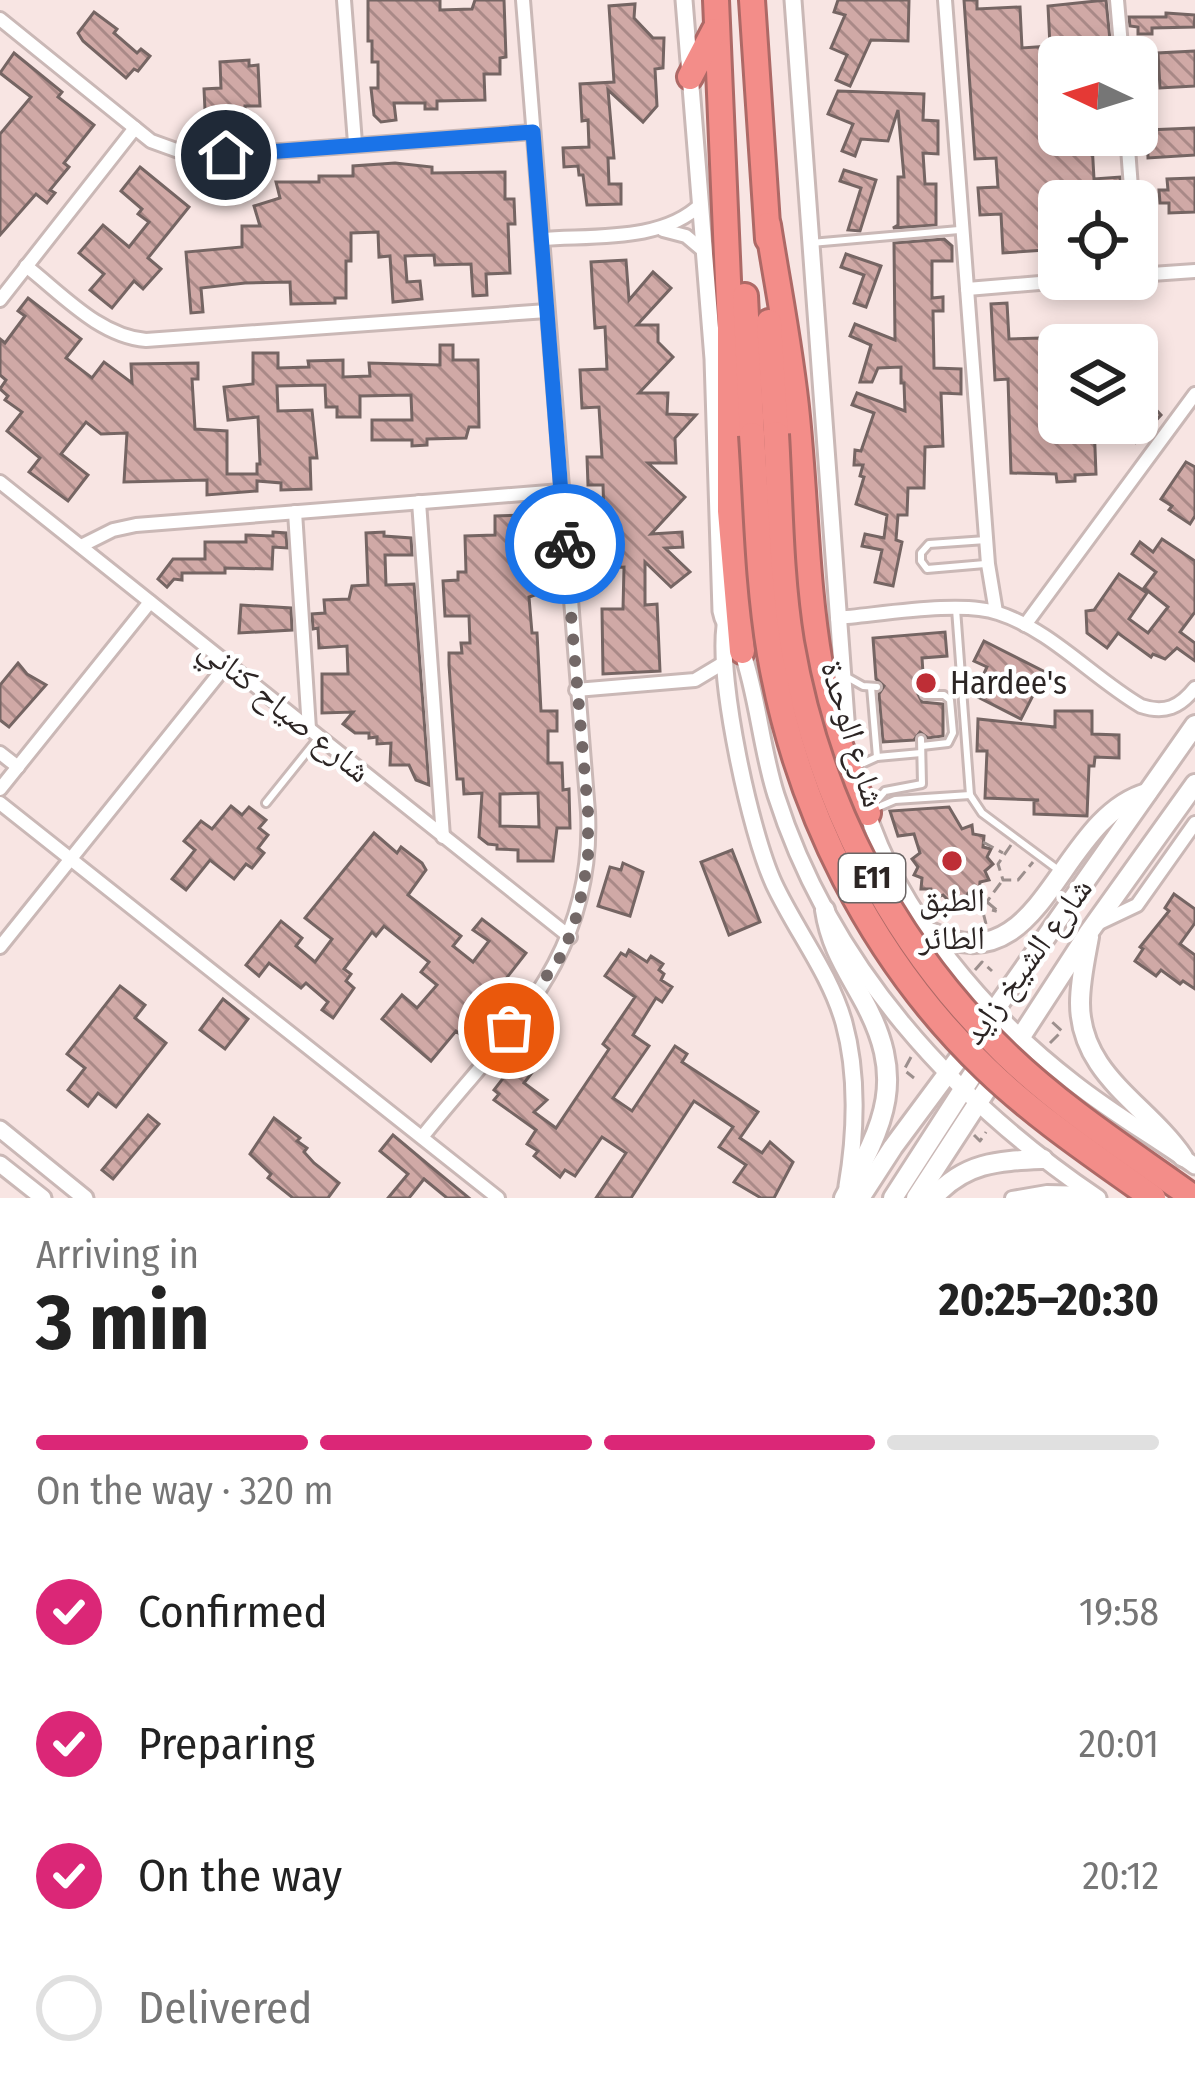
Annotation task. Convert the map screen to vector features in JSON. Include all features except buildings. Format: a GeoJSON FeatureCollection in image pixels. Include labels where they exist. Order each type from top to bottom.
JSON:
{"type":"FeatureCollection","features":[{"type":"Feature","properties":{"kind":"highway","name":"E11"},"geometry":{"type":"LineString","coordinates":[[752,0],[768,225],[764,434]]}},
{"type":"Feature","properties":{"kind":"highway"},"geometry":{"type":"LineString","coordinates":[[690,77],[716,12]]}},
{"type":"Feature","properties":{"kind":"highway","name":"E11"},"geometry":{"type":"LineString","coordinates":[[716,12],[724,115],[764,434]]}},
{"type":"Feature","properties":{"kind":"highway"},"geometry":{"type":"LineString","coordinates":[[724,115],[734,657]]}},
{"type":"Feature","properties":{"kind":"highway"},"geometry":{"type":"LineString","coordinates":[[768,225],[797,418],[818,668],[843,760],[868,813]]}},
{"type":"Feature","properties":{"kind":"highway","name":"شارع الوحدة"},"geometry":{"type":"LineString","coordinates":[[764,434],[763,591],[781,709],[797,766],[843,877],[906,978],[985,1068],[1029,1107],[1153,1198]]}},
{"type":"Feature","properties":{"kind":"highway","name":"شارع الوحدة"},"geometry":{"type":"LineString","coordinates":[[764,434],[801,690],[832,792],[877,889],[936,977],[1008,1056],[1194,1198]]}},
{"type":"Feature","properties":{"kind":"main road","name":"شارع الشيخ زايد"},"geometry":{"type":"LineString","coordinates":[[850,1197],[994,1011],[1195,724]]}},
{"type":"Feature","properties":{"kind":"main road","name":"شارع الشيخ زايد"},"geometry":{"type":"LineString","coordinates":[[916,1198],[969,1095],[1019,1037],[1195,784]]}},
{"type":"Feature","properties":{"kind":"main road"},"geometry":{"type":"LineString","coordinates":[[933,933],[963,943],[1003,938],[1027,919],[1110,810],[1147,793]]}},
{"type":"Feature","properties":{"kind":"main road"},"geometry":{"type":"LineString","coordinates":[[825,910],[834,948],[867,1007],[887,1073],[880,1128],[850,1197]]}},
{"type":"Feature","properties":{"kind":"main road"},"geometry":{"type":"LineString","coordinates":[[1092,928],[1080,1007],[1088,1046],[1104,1074],[1152,1118],[1189,1162]]}},
{"type":"Feature","properties":{"kind":"main road"},"geometry":{"type":"LineString","coordinates":[[893,1198],[969,1095],[991,1045],[994,1011]]}},
{"type":"Feature","properties":{"kind":"main road"},"geometry":{"type":"LineString","coordinates":[[933,1198],[971,1167],[1043,1160]]}},
{"type":"Feature","properties":{"kind":"street"},"geometry":{"type":"LineString","coordinates":[[344,0],[355,143]]}},
{"type":"Feature","properties":{"kind":"street"},"geometry":{"type":"LineString","coordinates":[[423,1136],[538,991],[570,937],[584,886],[589,834],[523,0]]}},
{"type":"Feature","properties":{"kind":"street"},"geometry":{"type":"LineString","coordinates":[[684,0],[713,370],[721,611],[775,794],[825,910],[874,989],[969,1095],[1043,1160],[1094,1196]]}},
{"type":"Feature","properties":{"kind":"street"},"geometry":{"type":"LineString","coordinates":[[793,0],[845,723],[868,813],[896,880],[994,1011],[1076,1085],[1189,1162]]}},
{"type":"Feature","properties":{"kind":"street"},"geometry":{"type":"LineString","coordinates":[[945,0],[986,540],[996,612]]}},
{"type":"Feature","properties":{"kind":"street"},"geometry":{"type":"LineString","coordinates":[[1117,0],[1120,36]]}},
{"type":"Feature","properties":{"kind":"street"},"geometry":{"type":"LineString","coordinates":[[1,21],[151,141],[187,154],[533,132]]}},
{"type":"Feature","properties":{"kind":"street"},"geometry":{"type":"LineString","coordinates":[[0,299],[135,128]]}},
{"type":"Feature","properties":{"kind":"street"},"geometry":{"type":"LineString","coordinates":[[542,239],[656,229],[679,221],[701,204]]}},
{"type":"Feature","properties":{"kind":"street"},"geometry":{"type":"LineString","coordinates":[[656,229],[686,236],[705,251]]}},
{"type":"Feature","properties":{"kind":"street"},"geometry":{"type":"LineString","coordinates":[[26,266],[109,331],[146,340],[548,311]]}},
{"type":"Feature","properties":{"kind":"street"},"geometry":{"type":"LineString","coordinates":[[1158,274],[1195,271]]}},
{"type":"Feature","properties":{"kind":"street"},"geometry":{"type":"LineString","coordinates":[[967,289],[1038,283]]}},
{"type":"Feature","properties":{"kind":"street"},"geometry":{"type":"LineString","coordinates":[[1025,625],[1195,394]]}},
{"type":"Feature","properties":{"kind":"street","name":"شارع صياح كناني"},"geometry":{"type":"LineString","coordinates":[[0,482],[570,937]]}},
{"type":"Feature","properties":{"kind":"street"},"geometry":{"type":"LineString","coordinates":[[81,547],[124,527],[561,491]]}},
{"type":"Feature","properties":{"kind":"street"},"geometry":{"type":"LineString","coordinates":[[418,502],[443,838]]}},
{"type":"Feature","properties":{"kind":"street"},"geometry":{"type":"LineString","coordinates":[[295,512],[314,733]]}},
{"type":"Feature","properties":{"kind":"street"},"geometry":{"type":"LineString","coordinates":[[0,789],[150,602]]}},
{"type":"Feature","properties":{"kind":"street"},"geometry":{"type":"LineString","coordinates":[[837,618],[956,609],[996,612],[1025,625],[1148,708],[1173,707],[1195,688]]}},
{"type":"Feature","properties":{"kind":"street"},"geometry":{"type":"LineString","coordinates":[[695,680],[734,657]]}},
{"type":"Feature","properties":{"kind":"street"},"geometry":{"type":"LineString","coordinates":[[734,657],[730,697],[748,801],[766,862],[831,987],[844,1024],[853,1091],[850,1197]]}},
{"type":"Feature","properties":{"kind":"street"},"geometry":{"type":"LineString","coordinates":[[0,947],[227,664]]}},
{"type":"Feature","properties":{"kind":"street"},"geometry":{"type":"LineString","coordinates":[[576,690],[695,680],[730,697]]}},
{"type":"Feature","properties":{"kind":"street"},"geometry":{"type":"LineString","coordinates":[[0,752],[18,767]]}},
{"type":"Feature","properties":{"kind":"street"},"geometry":{"type":"LineString","coordinates":[[0,803],[498,1198]]}},
{"type":"Feature","properties":{"kind":"street"},"geometry":{"type":"LineString","coordinates":[[1092,928],[1137,905],[1195,823]]}},
{"type":"Feature","properties":{"kind":"street"},"geometry":{"type":"LineString","coordinates":[[0,1129],[85,1198]]}},
{"type":"Feature","properties":{"kind":"street"},"geometry":{"type":"LineString","coordinates":[[0,1164],[43,1198]]}},
{"type":"Feature","properties":{"kind":"street"},"geometry":{"type":"LineString","coordinates":[[1012,1198],[1048,1192],[1094,1196]]}},
{"type":"Feature","properties":{"kind":"lane"},"geometry":{"type":"LineString","coordinates":[[810,243],[963,230]]}},
{"type":"Feature","properties":{"kind":"lane"},"geometry":{"type":"LineString","coordinates":[[986,540],[929,544],[922,549],[921,561],[930,569],[988,563]]}},
{"type":"Feature","properties":{"kind":"lane"},"geometry":{"type":"LineString","coordinates":[[956,609],[970,795],[982,813],[1061,872]]}},
{"type":"Feature","properties":{"kind":"lane"},"geometry":{"type":"LineString","coordinates":[[841,673],[874,687],[877,757]]}},
{"type":"Feature","properties":{"kind":"lane"},"geometry":{"type":"LineString","coordinates":[[855,767],[877,757],[948,743],[953,733],[950,700],[940,694],[925,695]]}},
{"type":"Feature","properties":{"kind":"lane"},"geometry":{"type":"LineString","coordinates":[[266,803],[314,733]]}},
{"type":"Feature","properties":{"kind":"lane"},"geometry":{"type":"LineString","coordinates":[[868,813],[885,791],[922,784],[922,746]]}},
{"type":"Feature","properties":{"kind":"lane"},"geometry":{"type":"LineString","coordinates":[[868,813],[895,800],[970,795]]}},
{"type":"Feature","properties":{"kind":"path"},"geometry":{"type":"LineString","coordinates":[[983,842],[1004,854]]}},
{"type":"Feature","properties":{"kind":"path"},"geometry":{"type":"LineString","coordinates":[[1003,880],[997,868],[1008,848]]}},
{"type":"Feature","properties":{"kind":"path"},"geometry":{"type":"LineString","coordinates":[[1003,880],[1018,880],[1030,866]]}},
{"type":"Feature","properties":{"kind":"path"},"geometry":{"type":"LineString","coordinates":[[982,908],[1003,880]]}},
{"type":"Feature","properties":{"kind":"path"},"geometry":{"type":"LineString","coordinates":[[953,900],[982,908]]}},
{"type":"Feature","properties":{"kind":"path"},"geometry":{"type":"LineString","coordinates":[[986,902],[999,912],[992,910]]}},
{"type":"Feature","properties":{"kind":"path"},"geometry":{"type":"LineString","coordinates":[[982,908],[986,921]]}},
{"type":"Feature","properties":{"kind":"path"},"geometry":{"type":"LineString","coordinates":[[973,971],[982,962],[992,971]]}},
{"type":"Feature","properties":{"kind":"path"},"geometry":{"type":"LineString","coordinates":[[1050,1020],[1062,1030],[1050,1043]]}},
{"type":"Feature","properties":{"kind":"path"},"geometry":{"type":"LineString","coordinates":[[911,1057],[904,1070],[914,1078]]}},
{"type":"Feature","properties":{"kind":"path"},"geometry":{"type":"LineString","coordinates":[[971,1132],[980,1141],[987,1130]]}},
{"type":"Feature","properties":{"kind":"way so far"},"geometry":{"type":"LineString","coordinates":[[509,1028],[564,952],[588,860],[565,544]]}},
{"type":"Feature","properties":{"kind":"place","name":"Hardee's"},"geometry":{"type":"Point","coordinates":[926,683]}},
{"type":"Feature","properties":{"kind":"place","name":"الطبق الطائر"},"geometry":{"type":"Point","coordinates":[952,861]}},
{"type":"Feature","properties":{"kind":"route"},"geometry":{"type":"LineString","coordinates":[[226,155],[533,132],[565,544]]}}]}
